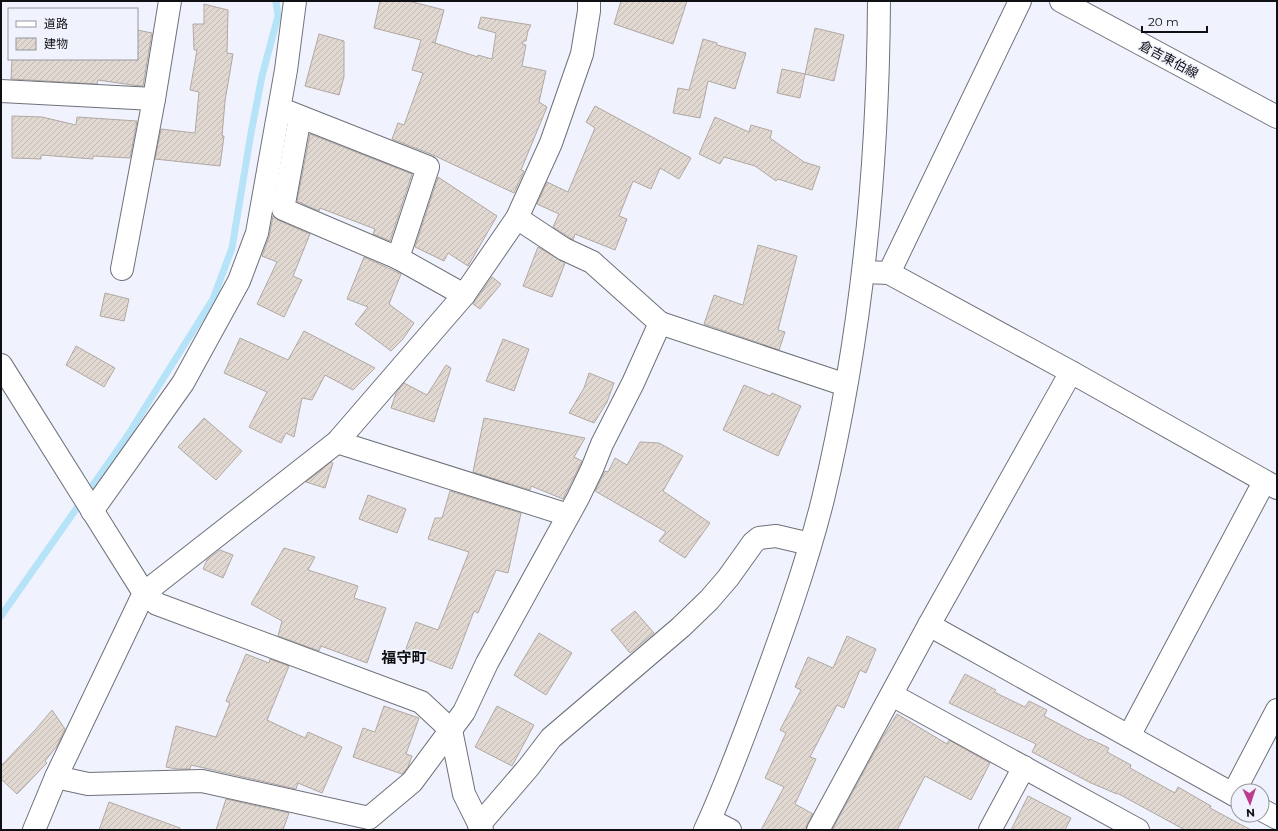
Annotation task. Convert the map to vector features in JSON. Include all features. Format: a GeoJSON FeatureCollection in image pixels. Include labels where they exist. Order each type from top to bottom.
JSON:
{"type":"FeatureCollection","features":[{"type":"Feature","properties":{"kind":"street"},"geometry":{"type":"LineString","coordinates":[[122,269],[154,99],[170,1]]}},
{"type":"Feature","properties":{"kind":"street"},"geometry":{"type":"LineString","coordinates":[[92,511],[183,383],[239,281],[257,233],[278,108],[286,70],[295,1]]}},
{"type":"Feature","properties":{"kind":"street"},"geometry":{"type":"LineString","coordinates":[[34,830],[56,777],[144,593],[337,442],[464,295],[518,218],[551,143],[582,54],[589,11],[589,1]]}},
{"type":"Feature","properties":{"kind":"street"},"geometry":{"type":"LineString","coordinates":[[730,830],[708,825],[739,749],[795,592],[823,499],[846,385],[864,272],[879,75],[879,1]]}},
{"type":"Feature","properties":{"kind":"street"},"geometry":{"type":"LineString","coordinates":[[889,273],[1020,1]]}},
{"type":"Feature","properties":{"kind":"street","name":"倉吉東伯線"},"geometry":{"type":"LineString","coordinates":[[1061,1],[1277,117]]}},
{"type":"Feature","properties":{"kind":"street"},"geometry":{"type":"LineString","coordinates":[[1,91],[154,99]]}},
{"type":"Feature","properties":{"kind":"street"},"geometry":{"type":"LineString","coordinates":[[278,108],[428,167],[398,258]]}},
{"type":"Feature","properties":{"kind":"street"},"geometry":{"type":"LineString","coordinates":[[300,117],[283,209],[398,258],[464,295]]}},
{"type":"Feature","properties":{"kind":"street"},"geometry":{"type":"LineString","coordinates":[[518,218],[564,249],[592,262],[660,323],[846,385]]}},
{"type":"Feature","properties":{"kind":"street"},"geometry":{"type":"LineString","coordinates":[[864,272],[889,273],[1071,372],[1271,485],[1129,736]]}},
{"type":"Feature","properties":{"kind":"street"},"geometry":{"type":"LineString","coordinates":[[56,777],[88,784],[202,781],[372,824],[412,782],[464,712],[487,663],[578,498],[660,323]]}},
{"type":"Feature","properties":{"kind":"street"},"geometry":{"type":"LineString","coordinates":[[1,365],[144,593],[157,604],[421,702],[451,730],[464,794],[481,828],[551,738],[681,627],[719,589],[753,543],[759,538],[776,536],[810,544]]}},
{"type":"Feature","properties":{"kind":"street"},"geometry":{"type":"LineString","coordinates":[[818,830],[1071,372]]}},
{"type":"Feature","properties":{"kind":"street"},"geometry":{"type":"LineString","coordinates":[[337,442],[568,516]]}},
{"type":"Feature","properties":{"kind":"street"},"geometry":{"type":"LineString","coordinates":[[930,625],[1230,792]]}},
{"type":"Feature","properties":{"kind":"street"},"geometry":{"type":"LineString","coordinates":[[892,695],[1138,830]]}},
{"type":"Feature","properties":{"kind":"street"},"geometry":{"type":"LineString","coordinates":[[1241,783],[1277,710]]}},
{"type":"Feature","properties":{"kind":"street"},"geometry":{"type":"LineString","coordinates":[[990,830],[1024,767]]}},
{"type":"Feature","properties":{"kind":"building"},"geometry":{"type":"Polygon","coordinates":[[[380,1],[409,1],[444,10],[435,43],[478,57],[478,55],[492,59],[496,33],[478,28],[481,17],[531,25],[526,41],[522,44],[526,45],[522,66],[546,71],[539,102],[547,107],[521,170],[524,171],[514,193],[433,155],[392,139],[398,123],[404,125],[423,73],[412,70],[421,40],[374,28],[380,1]]]}},
{"type":"Feature","properties":{"kind":"building"},"geometry":{"type":"Polygon","coordinates":[[[621,1],[687,1],[673,44],[614,24],[621,1]]]}},
{"type":"Feature","properties":{"kind":"building"},"geometry":{"type":"Polygon","coordinates":[[[204,4],[228,10],[227,53],[233,54],[225,101],[222,136],[224,136],[220,166],[155,159],[161,129],[195,133],[199,92],[190,90],[197,50],[194,50],[193,24],[204,24],[204,4]]]}},
{"type":"Feature","properties":{"kind":"building"},"geometry":{"type":"Polygon","coordinates":[[[815,28],[844,35],[834,81],[805,74],[815,28]]]}},
{"type":"Feature","properties":{"kind":"building"},"geometry":{"type":"Polygon","coordinates":[[[138,30],[152,33],[143,86],[98,80],[97,84],[11,79],[12,60],[138,60],[138,30]]]}},
{"type":"Feature","properties":{"kind":"building"},"geometry":{"type":"Polygon","coordinates":[[[319,34],[344,41],[344,77],[339,95],[305,86],[319,34]]]}},
{"type":"Feature","properties":{"kind":"building"},"geometry":{"type":"Polygon","coordinates":[[[703,39],[717,43],[717,45],[746,53],[735,89],[708,81],[700,118],[673,113],[678,88],[689,90],[703,39]]]}},
{"type":"Feature","properties":{"kind":"building"},"geometry":{"type":"Polygon","coordinates":[[[782,69],[805,74],[800,98],[777,93],[782,69]]]}},
{"type":"Feature","properties":{"kind":"building"},"geometry":{"type":"Polygon","coordinates":[[[595,106],[691,158],[679,179],[660,168],[651,189],[633,181],[619,216],[627,219],[615,250],[575,234],[573,240],[553,227],[559,214],[537,204],[547,182],[568,192],[595,128],[586,122],[595,106]]]}},
{"type":"Feature","properties":{"kind":"building"},"geometry":{"type":"Polygon","coordinates":[[[12,116],[42,117],[76,125],[77,117],[137,121],[130,158],[93,156],[93,159],[41,155],[41,159],[12,158],[12,116]]]}},
{"type":"Feature","properties":{"kind":"building"},"geometry":{"type":"Polygon","coordinates":[[[715,117],[749,132],[751,125],[772,131],[770,138],[804,162],[820,167],[812,190],[778,179],[776,181],[755,166],[724,157],[720,164],[699,154],[715,117]]]}},
{"type":"Feature","properties":{"kind":"building"},"geometry":{"type":"Polygon","coordinates":[[[310,134],[412,174],[390,241],[373,234],[375,229],[320,208],[319,211],[297,201],[310,134]]]}},
{"type":"Feature","properties":{"kind":"building"},"geometry":{"type":"Polygon","coordinates":[[[438,177],[497,216],[468,266],[448,253],[444,261],[415,247],[438,177]]]}},
{"type":"Feature","properties":{"kind":"building"},"geometry":{"type":"Polygon","coordinates":[[[273,216],[278,220],[310,234],[293,276],[302,280],[284,317],[257,304],[277,262],[262,256],[269,237],[273,216]]]}},
{"type":"Feature","properties":{"kind":"building"},"geometry":{"type":"Polygon","coordinates":[[[758,245],[797,256],[778,330],[785,332],[779,350],[704,324],[714,295],[743,305],[758,245]]]}},
{"type":"Feature","properties":{"kind":"building"},"geometry":{"type":"Polygon","coordinates":[[[538,247],[565,263],[552,297],[523,286],[538,247]]]}},
{"type":"Feature","properties":{"kind":"building"},"geometry":{"type":"Polygon","coordinates":[[[364,257],[401,274],[389,304],[414,323],[403,339],[391,351],[355,324],[368,307],[347,299],[364,257]]]}},
{"type":"Feature","properties":{"kind":"building"},"geometry":{"type":"Polygon","coordinates":[[[492,277],[501,284],[480,309],[473,304],[492,277]]]}},
{"type":"Feature","properties":{"kind":"building"},"geometry":{"type":"Polygon","coordinates":[[[105,293],[129,299],[124,321],[100,316],[105,293]]]}},
{"type":"Feature","properties":{"kind":"building"},"geometry":{"type":"Polygon","coordinates":[[[304,331],[375,368],[353,390],[325,375],[312,400],[302,398],[294,437],[286,433],[281,443],[249,427],[267,392],[224,373],[240,338],[288,360],[304,331]]]}},
{"type":"Feature","properties":{"kind":"building"},"geometry":{"type":"Polygon","coordinates":[[[503,339],[529,349],[514,391],[486,381],[503,339]]]}},
{"type":"Feature","properties":{"kind":"building"},"geometry":{"type":"Polygon","coordinates":[[[76,346],[115,368],[104,387],[66,365],[76,346]]]}},
{"type":"Feature","properties":{"kind":"building"},"geometry":{"type":"Polygon","coordinates":[[[446,365],[451,368],[434,422],[391,408],[396,393],[404,383],[427,395],[446,365]]]}},
{"type":"Feature","properties":{"kind":"building"},"geometry":{"type":"Polygon","coordinates":[[[589,373],[614,383],[607,402],[594,423],[569,413],[584,388],[589,373]]]}},
{"type":"Feature","properties":{"kind":"building"},"geometry":{"type":"Polygon","coordinates":[[[744,385],[770,396],[772,393],[801,406],[778,456],[723,430],[744,385]]]}},
{"type":"Feature","properties":{"kind":"building"},"geometry":{"type":"Polygon","coordinates":[[[204,418],[242,451],[216,480],[178,447],[204,418]]]}},
{"type":"Feature","properties":{"kind":"building"},"geometry":{"type":"Polygon","coordinates":[[[484,418],[585,438],[574,457],[582,461],[563,499],[531,486],[530,490],[473,472],[484,418]]]}},
{"type":"Feature","properties":{"kind":"building"},"geometry":{"type":"Polygon","coordinates":[[[640,442],[659,443],[683,456],[663,491],[710,523],[685,558],[659,541],[666,532],[595,491],[605,471],[608,472],[615,458],[627,465],[640,442]]]}},
{"type":"Feature","properties":{"kind":"building"},"geometry":{"type":"Polygon","coordinates":[[[331,462],[333,463],[325,488],[306,482],[331,462]]]}},
{"type":"Feature","properties":{"kind":"building"},"geometry":{"type":"Polygon","coordinates":[[[450,491],[521,513],[508,573],[496,570],[478,613],[474,611],[452,669],[405,651],[416,622],[438,630],[469,552],[428,539],[435,518],[442,518],[450,491]]]}},
{"type":"Feature","properties":{"kind":"building"},"geometry":{"type":"Polygon","coordinates":[[[368,495],[406,509],[397,533],[359,519],[368,495]]]}},
{"type":"Feature","properties":{"kind":"building"},"geometry":{"type":"Polygon","coordinates":[[[284,548],[315,557],[308,570],[358,586],[354,598],[386,608],[367,663],[321,646],[319,651],[278,636],[282,621],[251,604],[284,548]]]}},
{"type":"Feature","properties":{"kind":"building"},"geometry":{"type":"Polygon","coordinates":[[[220,550],[233,555],[223,578],[203,569],[207,560],[220,550]]]}},
{"type":"Feature","properties":{"kind":"building"},"geometry":{"type":"Polygon","coordinates":[[[635,611],[654,633],[630,653],[611,630],[635,611]]]}},
{"type":"Feature","properties":{"kind":"building"},"geometry":{"type":"Polygon","coordinates":[[[539,633],[572,653],[546,695],[514,675],[539,633]]]}},
{"type":"Feature","properties":{"kind":"building"},"geometry":{"type":"Polygon","coordinates":[[[847,636],[876,649],[866,673],[860,670],[844,708],[837,705],[810,757],[816,759],[795,804],[813,814],[807,824],[806,830],[761,830],[784,787],[765,778],[786,733],[780,730],[801,690],[795,687],[808,657],[833,668],[847,636]]]}},
{"type":"Feature","properties":{"kind":"building"},"geometry":{"type":"Polygon","coordinates":[[[246,654],[269,663],[270,659],[289,666],[267,720],[305,738],[308,732],[342,747],[322,793],[298,783],[296,789],[191,765],[190,769],[166,767],[176,726],[216,737],[230,703],[226,701],[246,654]]]}},
{"type":"Feature","properties":{"kind":"building"},"geometry":{"type":"Polygon","coordinates":[[[965,674],[996,690],[994,692],[1025,707],[1029,701],[1047,710],[1044,716],[1089,740],[1090,739],[1109,748],[1107,752],[1131,765],[1130,768],[1175,793],[1178,787],[1211,806],[1210,808],[1230,819],[1230,823],[1238,823],[1251,830],[1185,830],[1117,793],[1091,783],[1032,752],[1036,744],[949,703],[965,674]]]}},
{"type":"Feature","properties":{"kind":"building"},"geometry":{"type":"Polygon","coordinates":[[[384,706],[419,718],[406,754],[412,756],[408,767],[402,774],[353,757],[363,728],[375,732],[384,706]]]}},
{"type":"Feature","properties":{"kind":"building"},"geometry":{"type":"Polygon","coordinates":[[[497,706],[534,725],[512,766],[475,747],[497,706]]]}},
{"type":"Feature","properties":{"kind":"building"},"geometry":{"type":"Polygon","coordinates":[[[52,710],[65,729],[57,746],[45,761],[47,763],[17,794],[1,779],[1,766],[52,710]]]}},
{"type":"Feature","properties":{"kind":"building"},"geometry":{"type":"Polygon","coordinates":[[[897,714],[947,744],[949,740],[990,763],[971,800],[925,776],[897,830],[832,830],[881,740],[897,714]]]}},
{"type":"Feature","properties":{"kind":"building"},"geometry":{"type":"Polygon","coordinates":[[[1028,796],[1071,818],[1065,830],[1011,830],[1028,796]]]}},
{"type":"Feature","properties":{"kind":"building"},"geometry":{"type":"Polygon","coordinates":[[[226,799],[289,813],[283,830],[216,830],[226,799]]]}},
{"type":"Feature","properties":{"kind":"building"},"geometry":{"type":"Polygon","coordinates":[[[109,802],[180,828],[180,830],[99,830],[109,802]]]}},
{"type":"Feature","properties":{"kind":"waterway"},"geometry":{"type":"LineString","coordinates":[[1,616],[126,438],[213,299],[232,248],[262,76],[278,16],[276,1]]}},
{"type":"Feature","properties":{"kind":"district","name":"福守町"},"geometry":{"type":"Point","coordinates":[404,657]}}]}
